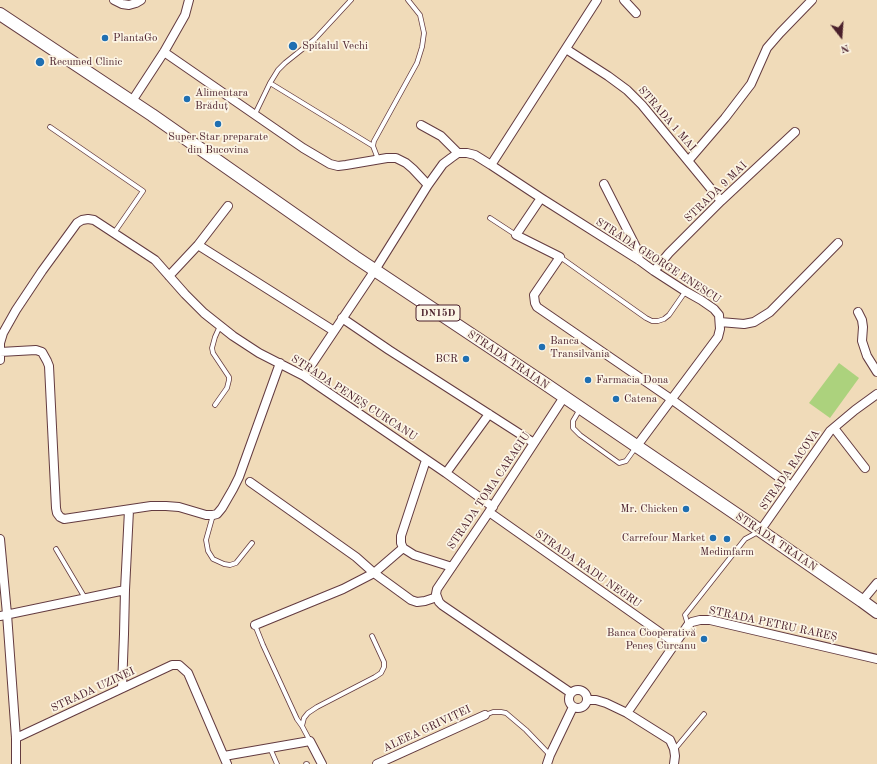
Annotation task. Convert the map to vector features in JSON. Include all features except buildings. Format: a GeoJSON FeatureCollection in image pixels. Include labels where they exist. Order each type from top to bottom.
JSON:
{"type":"FeatureCollection","features":[{"type":"Feature","properties":{"kind":"main road","name":"STRADA TRAIAN"},"geometry":{"type":"LineString","coordinates":[[0,14],[132,101],[375,270],[564,397],[877,612]]}},
{"type":"Feature","properties":{"kind":"street"},"geometry":{"type":"LineString","coordinates":[[114,0],[128,5],[136,3],[140,0]]}},
{"type":"Feature","properties":{"kind":"street"},"geometry":{"type":"LineString","coordinates":[[132,101],[164,52],[184,15],[189,0]]}},
{"type":"Feature","properties":{"kind":"street"},"geometry":{"type":"LineString","coordinates":[[491,165],[597,0]]}},
{"type":"Feature","properties":{"kind":"street"},"geometry":{"type":"LineString","coordinates":[[624,0],[636,13]]}},
{"type":"Feature","properties":{"kind":"street"},"geometry":{"type":"LineString","coordinates":[[688,160],[725,118],[751,84],[767,48],[812,0]]}},
{"type":"Feature","properties":{"kind":"street","name":"STRADA 1 MAI"},"geometry":{"type":"LineString","coordinates":[[566,49],[627,90],[642,105],[721,201]]}},
{"type":"Feature","properties":{"kind":"street"},"geometry":{"type":"LineString","coordinates":[[164,52],[303,148],[330,164],[346,166],[378,159],[396,158],[406,163],[428,185]]}},
{"type":"Feature","properties":{"kind":"street"},"geometry":{"type":"LineString","coordinates":[[304,376],[375,270],[428,185],[444,164],[458,153],[441,136],[421,125]]}},
{"type":"Feature","properties":{"kind":"street","name":"STRADA 9 MAI"},"geometry":{"type":"LineString","coordinates":[[654,271],[669,253],[721,201],[795,132]]}},
{"type":"Feature","properties":{"kind":"street","name":"STRADA GEORGE ENESCU"},"geometry":{"type":"LineString","coordinates":[[458,153],[475,155],[639,260],[714,309],[719,315],[720,322]]}},
{"type":"Feature","properties":{"kind":"street"},"geometry":{"type":"LineString","coordinates":[[604,184],[636,247],[639,260]]}},
{"type":"Feature","properties":{"kind":"street"},"geometry":{"type":"LineString","coordinates":[[541,198],[516,235],[560,257],[534,295],[537,307],[671,399],[791,486]]}},
{"type":"Feature","properties":{"kind":"street"},"geometry":{"type":"LineString","coordinates":[[169,276],[198,245],[228,206]]}},
{"type":"Feature","properties":{"kind":"street","name":"STRADA PENEȘ CURCANU"},"geometry":{"type":"LineString","coordinates":[[0,360],[0,343],[3,333],[16,310],[42,271],[77,222],[88,219],[94,220],[155,260],[204,313],[233,336],[259,353],[304,376],[446,473],[491,510]]}},
{"type":"Feature","properties":{"kind":"street"},"geometry":{"type":"LineString","coordinates":[[636,447],[718,337],[720,322],[744,324],[754,322],[762,318],[770,312],[838,243]]}},
{"type":"Feature","properties":{"kind":"street"},"geometry":{"type":"LineString","coordinates":[[198,245],[334,331]]}},
{"type":"Feature","properties":{"kind":"street"},"geometry":{"type":"LineString","coordinates":[[858,312],[862,320],[863,327],[862,341],[867,356],[877,372]]}},
{"type":"Feature","properties":{"kind":"street"},"geometry":{"type":"LineString","coordinates":[[342,318],[534,443]]}},
{"type":"Feature","properties":{"kind":"street"},"geometry":{"type":"LineString","coordinates":[[0,352],[36,350],[42,352],[47,361],[56,508],[57,513],[64,519],[151,506],[179,507],[206,515],[217,514],[222,508],[239,477],[280,363]]}},
{"type":"Feature","properties":{"kind":"street","name":"STRADA RACOVA"},"geometry":{"type":"LineString","coordinates":[[760,531],[823,441],[834,428],[877,394]]}},
{"type":"Feature","properties":{"kind":"street","name":"STRADA TOMA CARAGIU"},"geometry":{"type":"LineString","coordinates":[[437,597],[437,589],[491,510],[564,397]]}},
{"type":"Feature","properties":{"kind":"street"},"geometry":{"type":"LineString","coordinates":[[446,473],[489,414]]}},
{"type":"Feature","properties":{"kind":"street"},"geometry":{"type":"LineString","coordinates":[[834,428],[865,468]]}},
{"type":"Feature","properties":{"kind":"street"},"geometry":{"type":"LineString","coordinates":[[426,460],[401,536],[401,543],[403,548],[414,555],[452,567]]}},
{"type":"Feature","properties":{"kind":"street"},"geometry":{"type":"LineString","coordinates":[[250,482],[356,557],[374,573],[411,600],[417,602],[437,597],[442,606],[571,693]]}},
{"type":"Feature","properties":{"kind":"street"},"geometry":{"type":"LineString","coordinates":[[122,688],[128,510]]}},
{"type":"Feature","properties":{"kind":"street","name":"STRADA RADU NEGRU"},"geometry":{"type":"LineString","coordinates":[[491,510],[675,643]]}},
{"type":"Feature","properties":{"kind":"street"},"geometry":{"type":"LineString","coordinates":[[0,539],[4,615],[16,738],[16,764]]}},
{"type":"Feature","properties":{"kind":"street"},"geometry":{"type":"LineString","coordinates":[[256,625],[343,589],[374,573],[403,548]]}},
{"type":"Feature","properties":{"kind":"street"},"geometry":{"type":"LineString","coordinates":[[862,601],[877,583]]}},
{"type":"Feature","properties":{"kind":"street"},"geometry":{"type":"LineString","coordinates":[[4,615],[125,590]]}},
{"type":"Feature","properties":{"kind":"street","name":"STRADA PETRU RAREȘ"},"geometry":{"type":"LineString","coordinates":[[688,625],[692,622],[700,620],[710,620],[877,658]]}},
{"type":"Feature","properties":{"kind":"street"},"geometry":{"type":"LineString","coordinates":[[627,713],[688,625]]}},
{"type":"Feature","properties":{"kind":"street","name":"STRADA UZINEI"},"geometry":{"type":"LineString","coordinates":[[16,738],[172,665],[179,665],[188,673],[226,760]]}},
{"type":"Feature","properties":{"kind":"street"},"geometry":{"type":"LineString","coordinates":[[576,690],[585,694],[587,700],[582,708],[576,708],[573,707],[568,699],[571,693],[576,690]]}},
{"type":"Feature","properties":{"kind":"street"},"geometry":{"type":"LineString","coordinates":[[587,700],[596,700],[606,703],[627,713],[670,740],[674,749],[674,764]]}},
{"type":"Feature","properties":{"kind":"street"},"geometry":{"type":"LineString","coordinates":[[547,764],[573,707]]}},
{"type":"Feature","properties":{"kind":"street","name":"ALEEA GRIVIȚEI"},"geometry":{"type":"LineString","coordinates":[[378,764],[485,715]]}},
{"type":"Feature","properties":{"kind":"street"},"geometry":{"type":"LineString","coordinates":[[226,760],[270,748],[310,741],[322,764]]}},
{"type":"Feature","properties":{"kind":"lane"},"geometry":{"type":"LineString","coordinates":[[255,114],[278,70],[315,39],[351,0]]}},
{"type":"Feature","properties":{"kind":"lane"},"geometry":{"type":"LineString","coordinates":[[378,159],[373,146],[374,141],[417,63],[422,47],[424,33],[420,15],[408,0]]}},
{"type":"Feature","properties":{"kind":"lane"},"geometry":{"type":"LineString","coordinates":[[270,83],[373,146]]}},
{"type":"Feature","properties":{"kind":"lane"},"geometry":{"type":"LineString","coordinates":[[50,127],[143,190],[114,233]]}},
{"type":"Feature","properties":{"kind":"lane"},"geometry":{"type":"LineString","coordinates":[[490,218],[516,235]]}},
{"type":"Feature","properties":{"kind":"lane"},"geometry":{"type":"LineString","coordinates":[[560,257],[652,321],[664,319],[669,315],[685,291]]}},
{"type":"Feature","properties":{"kind":"lane"},"geometry":{"type":"LineString","coordinates":[[215,405],[227,388],[229,380],[229,377],[213,353],[212,348],[220,326]]}},
{"type":"Feature","properties":{"kind":"lane"},"geometry":{"type":"LineString","coordinates":[[580,408],[573,421],[573,428],[580,435],[620,463],[626,461],[636,447]]}},
{"type":"Feature","properties":{"kind":"lane"},"geometry":{"type":"LineString","coordinates":[[213,515],[206,540],[208,551],[213,559],[230,566],[236,563],[252,543]]}},
{"type":"Feature","properties":{"kind":"lane"},"geometry":{"type":"LineString","coordinates":[[688,625],[685,615],[745,539],[760,531]]}},
{"type":"Feature","properties":{"kind":"lane"},"geometry":{"type":"LineString","coordinates":[[56,548],[85,598]]}},
{"type":"Feature","properties":{"kind":"lane"},"geometry":{"type":"LineString","coordinates":[[256,625],[297,719],[310,741]]}},
{"type":"Feature","properties":{"kind":"lane"},"geometry":{"type":"LineString","coordinates":[[302,726],[304,718],[308,713],[381,673],[384,667],[384,662],[372,636]]}},
{"type":"Feature","properties":{"kind":"lane"},"geometry":{"type":"LineString","coordinates":[[485,715],[493,712],[506,713],[526,730],[550,755]]}},
{"type":"Feature","properties":{"kind":"lane"},"geometry":{"type":"LineString","coordinates":[[674,749],[704,714]]}},
{"type":"Feature","properties":{"kind":"lane"},"geometry":{"type":"LineString","coordinates":[[270,748],[277,764]]}},
{"type":"Feature","properties":{"kind":"green space"},"geometry":{"type":"Polygon","coordinates":[[[839,363],[859,378],[830,418],[809,403],[839,363]]]}},
{"type":"Feature","properties":{"kind":"place","name":"PlantaGo"},"geometry":{"type":"Point","coordinates":[105,38]}},
{"type":"Feature","properties":{"kind":"place","name":"Spitalul Vechi"},"geometry":{"type":"Point","coordinates":[293,46]}},
{"type":"Feature","properties":{"kind":"place","name":"Recumed Clinic"},"geometry":{"type":"Point","coordinates":[40,62]}},
{"type":"Feature","properties":{"kind":"place","name":"Alimentara Brăduț"},"geometry":{"type":"Point","coordinates":[187,99]}},
{"type":"Feature","properties":{"kind":"place","name":"Super Star preparate din Bucovina"},"geometry":{"type":"Point","coordinates":[218,124]}},
{"type":"Feature","properties":{"kind":"place","name":"Banca Transilvania"},"geometry":{"type":"Point","coordinates":[542,347]}},
{"type":"Feature","properties":{"kind":"place","name":"BCR"},"geometry":{"type":"Point","coordinates":[466,359]}},
{"type":"Feature","properties":{"kind":"place","name":"Farmacia Dona"},"geometry":{"type":"Point","coordinates":[588,380]}},
{"type":"Feature","properties":{"kind":"place","name":"Catena"},"geometry":{"type":"Point","coordinates":[616,399]}},
{"type":"Feature","properties":{"kind":"place","name":"Mr. Chicken"},"geometry":{"type":"Point","coordinates":[686,509]}},
{"type":"Feature","properties":{"kind":"place","name":"Carrefour Market"},"geometry":{"type":"Point","coordinates":[713,538]}},
{"type":"Feature","properties":{"kind":"place","name":"Medimfarm"},"geometry":{"type":"Point","coordinates":[727,539]}},
{"type":"Feature","properties":{"kind":"place","name":"Banca Cooperativă Peneș Curcanu"},"geometry":{"type":"Point","coordinates":[704,639]}}]}
